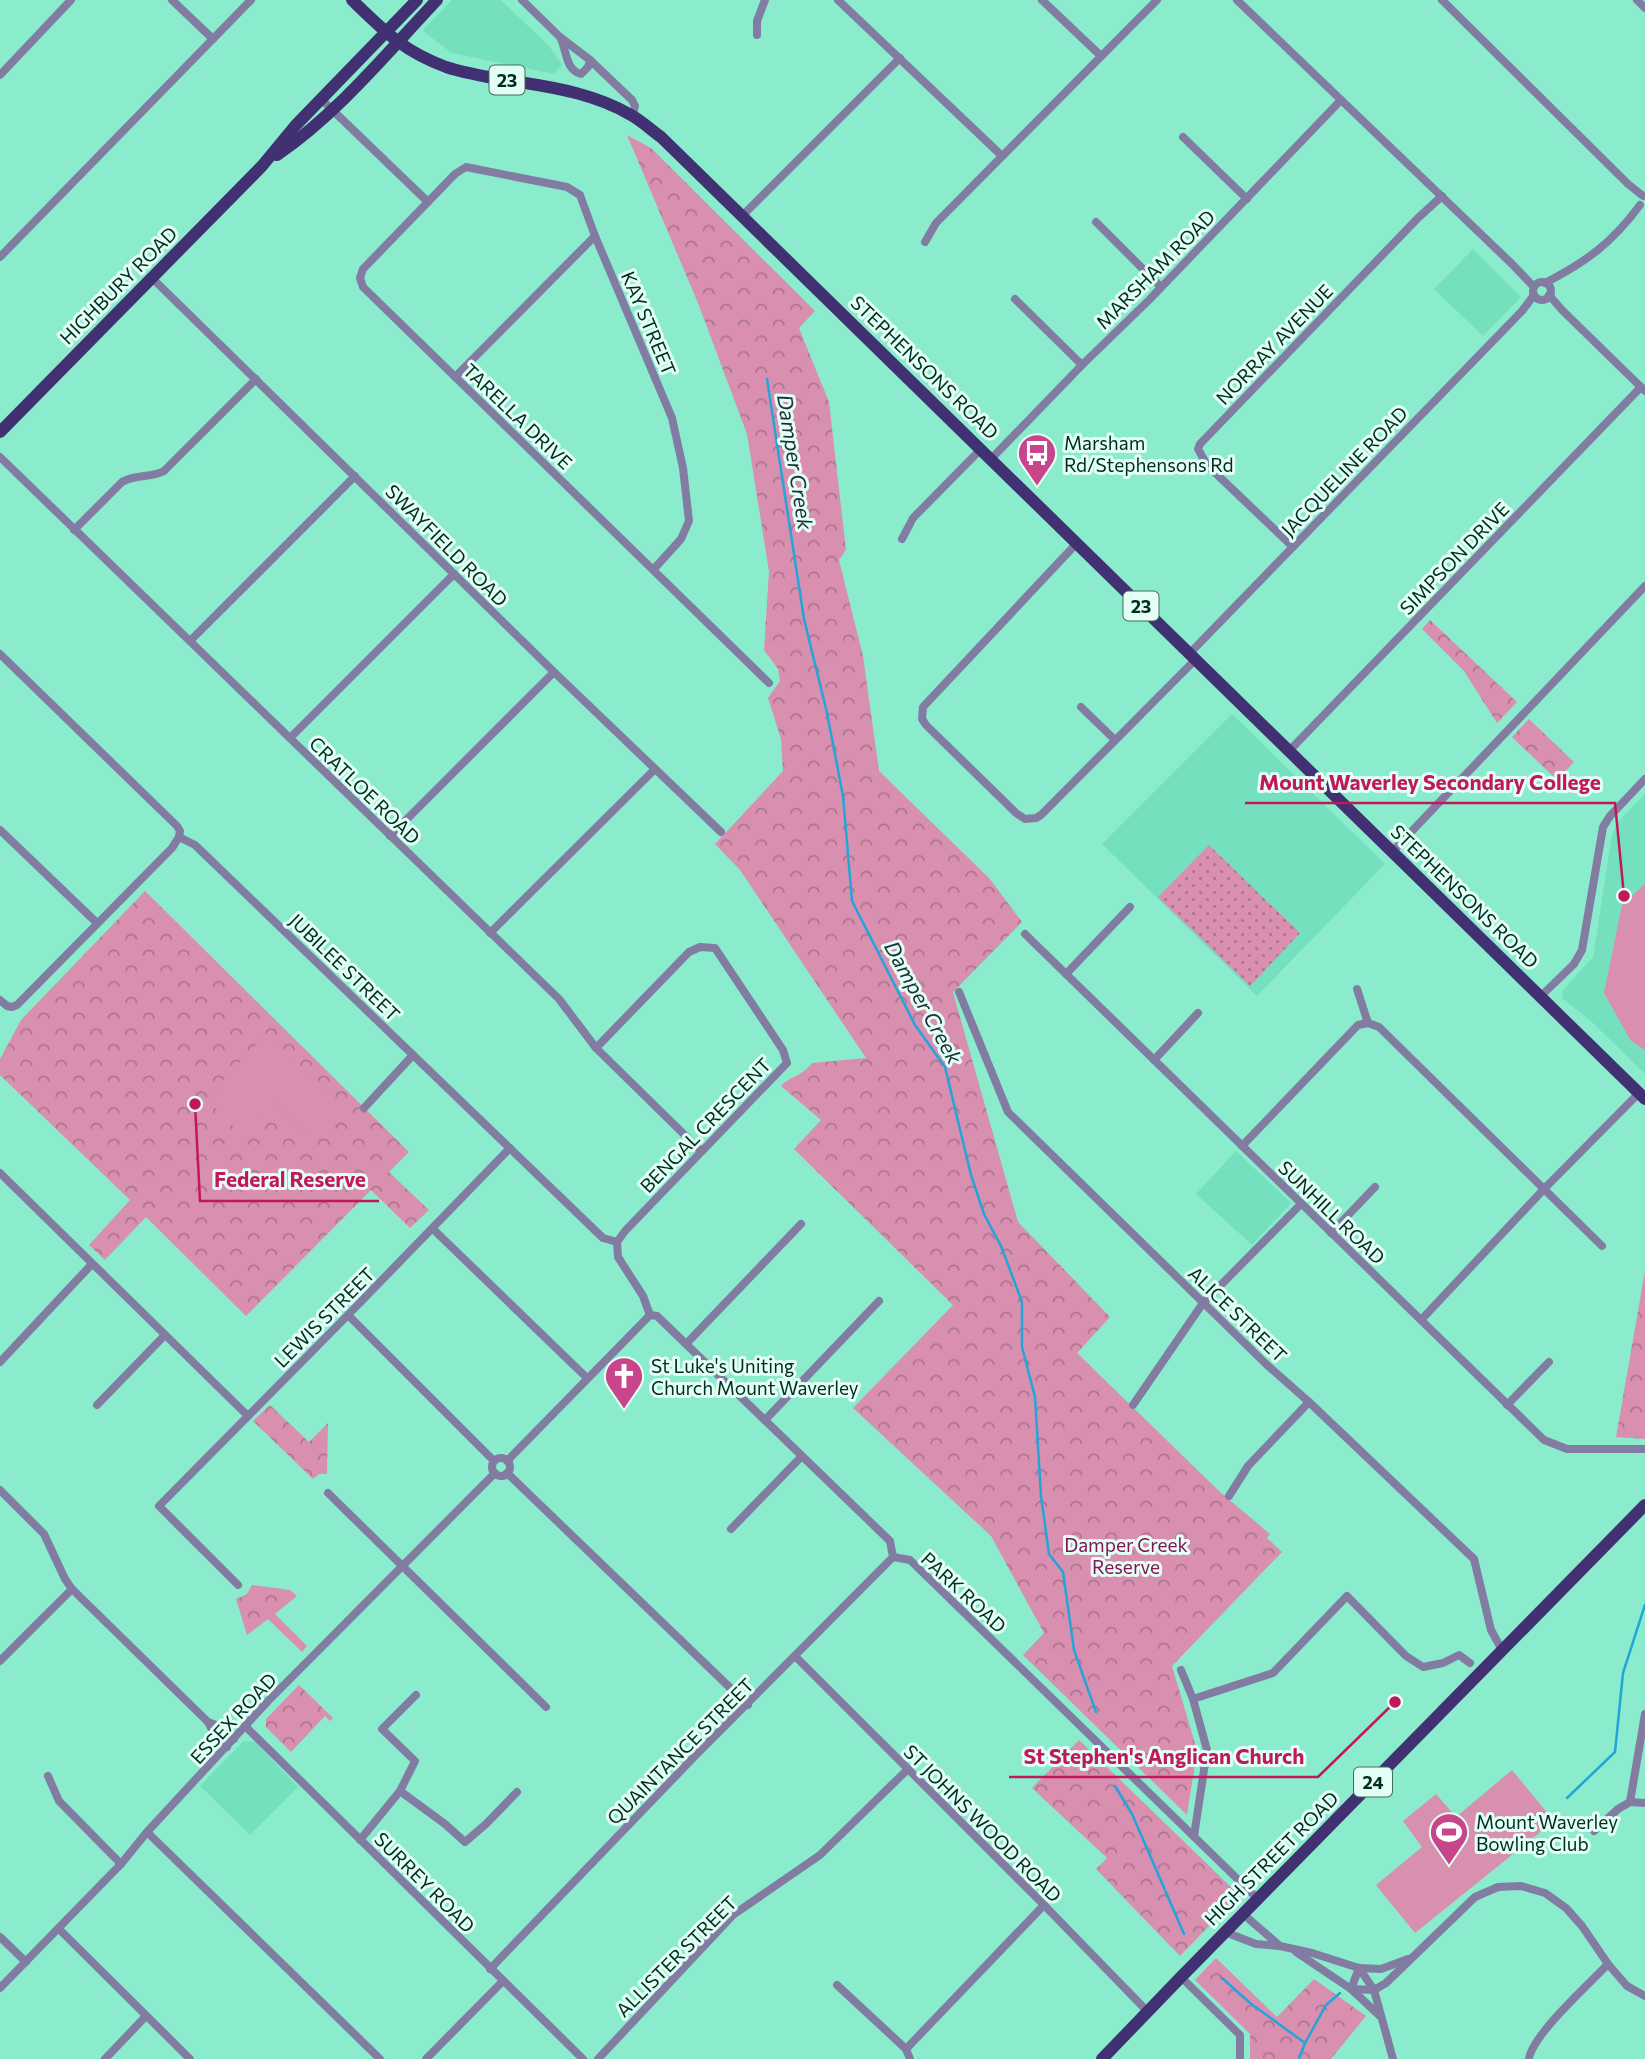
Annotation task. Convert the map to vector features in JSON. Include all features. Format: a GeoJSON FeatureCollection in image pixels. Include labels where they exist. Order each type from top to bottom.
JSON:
{"type":"FeatureCollection","features":[{"type":"Feature","properties":{"kind":"main road","name":"23"},"geometry":{"type":"LineString","coordinates":[[352,0],[386,33]]}},
{"type":"Feature","properties":{"kind":"main road","name":"HIGHBURY ROAD"},"geometry":{"type":"LineString","coordinates":[[2,426],[262,166],[295,126],[417,0]]}},
{"type":"Feature","properties":{"kind":"main road","name":"HIGHBURY ROAD"},"geometry":{"type":"LineString","coordinates":[[262,166],[297,141],[332,110],[438,0]]}},
{"type":"Feature","properties":{"kind":"main road","name":"STEPHENSONS ROAD"},"geometry":{"type":"LineString","coordinates":[[386,33],[412,52],[447,67],[591,97],[633,116],[661,138],[1642,1096]]}},
{"type":"Feature","properties":{"kind":"main road","name":"HIGH STREET ROAD"},"geometry":{"type":"LineString","coordinates":[[1102,2059],[1645,1505]]}},
{"type":"Feature","properties":{"kind":"street"},"geometry":{"type":"LineString","coordinates":[[0,75],[71,0]]}},
{"type":"Feature","properties":{"kind":"street"},"geometry":{"type":"LineString","coordinates":[[172,0],[213,39]]}},
{"type":"Feature","properties":{"kind":"street"},"geometry":{"type":"LineString","coordinates":[[0,257],[251,0]]}},
{"type":"Feature","properties":{"kind":"street"},"geometry":{"type":"LineString","coordinates":[[522,0],[632,100],[635,106],[633,116]]}},
{"type":"Feature","properties":{"kind":"street"},"geometry":{"type":"LineString","coordinates":[[757,35],[757,20],[765,0]]}},
{"type":"Feature","properties":{"kind":"street"},"geometry":{"type":"LineString","coordinates":[[838,0],[1001,155]]}},
{"type":"Feature","properties":{"kind":"street"},"geometry":{"type":"LineString","coordinates":[[1042,0],[1101,57]]}},
{"type":"Feature","properties":{"kind":"street"},"geometry":{"type":"LineString","coordinates":[[925,242],[936,223],[1001,155],[1157,0]]}},
{"type":"Feature","properties":{"kind":"street"},"geometry":{"type":"LineString","coordinates":[[1237,0],[1643,389]]}},
{"type":"Feature","properties":{"kind":"street"},"geometry":{"type":"LineString","coordinates":[[1442,0],[1643,202]]}},
{"type":"Feature","properties":{"kind":"street"},"geometry":{"type":"LineString","coordinates":[[1637,0],[1645,8]]}},
{"type":"Feature","properties":{"kind":"street"},"geometry":{"type":"LineString","coordinates":[[560,37],[571,69],[581,74],[588,67],[590,60]]}},
{"type":"Feature","properties":{"kind":"street"},"geometry":{"type":"LineString","coordinates":[[742,216],[900,58]]}},
{"type":"Feature","properties":{"kind":"street"},"geometry":{"type":"LineString","coordinates":[[321,100],[428,202]]}},
{"type":"Feature","properties":{"kind":"street","name":"MARSHAM ROAD"},"geometry":{"type":"LineString","coordinates":[[991,459],[1341,100]]}},
{"type":"Feature","properties":{"kind":"street"},"geometry":{"type":"LineString","coordinates":[[1183,137],[1247,199]]}},
{"type":"Feature","properties":{"kind":"street","name":"TARELLA DRIVE"},"geometry":{"type":"LineString","coordinates":[[467,167],[455,174],[363,270],[360,278],[363,287],[769,683]]}},
{"type":"Feature","properties":{"kind":"street","name":"KAY STREET"},"geometry":{"type":"LineString","coordinates":[[467,167],[567,187],[580,195],[672,418],[683,468],[688,521],[681,539],[653,570]]}},
{"type":"Feature","properties":{"kind":"street","name":"NORRAY AVENUE"},"geometry":{"type":"LineString","coordinates":[[1293,547],[1208,465],[1198,449],[1200,444],[1442,196]]}},
{"type":"Feature","properties":{"kind":"street","name":"JACQUELINE ROAD"},"geometry":{"type":"LineString","coordinates":[[1077,543],[923,707],[922,719],[1016,813],[1026,819],[1041,815],[1115,740],[1293,547],[1541,291],[1600,250],[1643,202]]}},
{"type":"Feature","properties":{"kind":"street"},"geometry":{"type":"LineString","coordinates":[[1096,222],[1161,287]]}},
{"type":"Feature","properties":{"kind":"street"},"geometry":{"type":"LineString","coordinates":[[455,377],[595,236]]}},
{"type":"Feature","properties":{"kind":"street","name":"SWAYFIELD ROAD"},"geometry":{"type":"LineString","coordinates":[[152,278],[554,673],[721,832]]}},
{"type":"Feature","properties":{"kind":"street"},"geometry":{"type":"LineString","coordinates":[[1015,299],[1082,365]]}},
{"type":"Feature","properties":{"kind":"street"},"geometry":{"type":"LineString","coordinates":[[75,530],[127,478],[164,471],[256,379]]}},
{"type":"Feature","properties":{"kind":"street","name":"SIMPSON DRIVE"},"geometry":{"type":"LineString","coordinates":[[1289,751],[1643,389]]}},
{"type":"Feature","properties":{"kind":"street"},"geometry":{"type":"LineString","coordinates":[[902,539],[913,518],[981,449]]}},
{"type":"Feature","properties":{"kind":"street","name":"CRATLOE ROAD"},"geometry":{"type":"LineString","coordinates":[[0,457],[559,999],[596,1048],[701,1150]]}},
{"type":"Feature","properties":{"kind":"street"},"geometry":{"type":"LineString","coordinates":[[190,641],[355,476]]}},
{"type":"Feature","properties":{"kind":"street"},"geometry":{"type":"LineString","coordinates":[[290,738],[454,574]]}},
{"type":"Feature","properties":{"kind":"street"},"geometry":{"type":"LineString","coordinates":[[1392,852],[1645,586]]}},
{"type":"Feature","properties":{"kind":"street","name":"JUBILEE STREET"},"geometry":{"type":"LineString","coordinates":[[0,654],[177,826],[179,837],[195,845],[603,1238],[617,1242]]}},
{"type":"Feature","properties":{"kind":"street"},"geometry":{"type":"LineString","coordinates":[[390,836],[554,673]]}},
{"type":"Feature","properties":{"kind":"street"},"geometry":{"type":"LineString","coordinates":[[1081,707],[1115,740]]}},
{"type":"Feature","properties":{"kind":"street"},"geometry":{"type":"LineString","coordinates":[[490,933],[655,769]]}},
{"type":"Feature","properties":{"kind":"street"},"geometry":{"type":"LineString","coordinates":[[1540,997],[1574,964],[1582,950],[1603,827],[1645,779]]}},
{"type":"Feature","properties":{"kind":"street"},"geometry":{"type":"LineString","coordinates":[[0,830],[97,923]]}},
{"type":"Feature","properties":{"kind":"street"},"geometry":{"type":"LineString","coordinates":[[0,1000],[6,1006],[17,1005],[172,848],[179,837]]}},
{"type":"Feature","properties":{"kind":"street"},"geometry":{"type":"LineString","coordinates":[[1066,974],[1130,907]]}},
{"type":"Feature","properties":{"kind":"street","name":"SUNHILL ROAD"},"geometry":{"type":"LineString","coordinates":[[1025,934],[1544,1440],[1567,1448],[1645,1449]]}},
{"type":"Feature","properties":{"kind":"street","name":"BENGAL CRESCENT"},"geometry":{"type":"LineString","coordinates":[[596,1048],[689,952],[701,947],[715,948],[783,1050],[787,1063],[701,1150],[617,1242]]}},
{"type":"Feature","properties":{"kind":"street"},"geometry":{"type":"LineString","coordinates":[[1357,989],[1368,1023]]}},
{"type":"Feature","properties":{"kind":"street","name":"ALICE STREET"},"geometry":{"type":"LineString","coordinates":[[959,992],[1008,1112],[1203,1303],[1474,1559],[1491,1630],[1502,1650]]}},
{"type":"Feature","properties":{"kind":"street"},"geometry":{"type":"LineString","coordinates":[[1154,1059],[1198,1013]]}},
{"type":"Feature","properties":{"kind":"street"},"geometry":{"type":"LineString","coordinates":[[1242,1146],[1358,1026],[1368,1023],[1379,1027],[1602,1246]]}},
{"type":"Feature","properties":{"kind":"street"},"geometry":{"type":"LineString","coordinates":[[363,1108],[413,1055]]}},
{"type":"Feature","properties":{"kind":"street"},"geometry":{"type":"LineString","coordinates":[[1421,1320],[1544,1189],[1642,1096]]}},
{"type":"Feature","properties":{"kind":"street","name":"LEWIS STREET"},"geometry":{"type":"LineString","coordinates":[[238,1585],[159,1506],[510,1148]]}},
{"type":"Feature","properties":{"kind":"street"},"geometry":{"type":"LineString","coordinates":[[0,1173],[248,1416]]}},
{"type":"Feature","properties":{"kind":"street"},"geometry":{"type":"LineString","coordinates":[[1331,1233],[1375,1187]]}},
{"type":"Feature","properties":{"kind":"street"},"geometry":{"type":"LineString","coordinates":[[1133,1405],[1203,1303],[1301,1204]]}},
{"type":"Feature","properties":{"kind":"street"},"geometry":{"type":"LineString","coordinates":[[686,1344],[801,1224]]}},
{"type":"Feature","properties":{"kind":"street"},"geometry":{"type":"LineString","coordinates":[[433,1229],[587,1378]]}},
{"type":"Feature","properties":{"kind":"street"},"geometry":{"type":"LineString","coordinates":[[507,1461],[650,1315],[643,1296],[618,1257],[617,1242]]}},
{"type":"Feature","properties":{"kind":"street"},"geometry":{"type":"LineString","coordinates":[[0,1362],[92,1264]]}},
{"type":"Feature","properties":{"kind":"street"},"geometry":{"type":"LineString","coordinates":[[765,1420],[879,1301]]}},
{"type":"Feature","properties":{"kind":"street"},"geometry":{"type":"LineString","coordinates":[[348,1315],[494,1461]]}},
{"type":"Feature","properties":{"kind":"street","name":"PARK ROAD"},"geometry":{"type":"LineString","coordinates":[[650,1315],[657,1316],[890,1541],[893,1557],[910,1560],[1258,1899]]}},
{"type":"Feature","properties":{"kind":"street"},"geometry":{"type":"LineString","coordinates":[[97,1405],[165,1335]]}},
{"type":"Feature","properties":{"kind":"street"},"geometry":{"type":"LineString","coordinates":[[1507,1405],[1549,1362]]}},
{"type":"Feature","properties":{"kind":"street"},"geometry":{"type":"LineString","coordinates":[[1229,1496],[1248,1466],[1308,1402]]}},
{"type":"Feature","properties":{"kind":"street"},"geometry":{"type":"LineString","coordinates":[[731,1529],[802,1457]]}},
{"type":"Feature","properties":{"kind":"street"},"geometry":{"type":"LineString","coordinates":[[501,1458],[507,1461],[507,1473],[499,1476],[495,1473],[492,1467],[494,1461],[501,1458]]}},
{"type":"Feature","properties":{"kind":"street","name":"ESSEX ROAD"},"geometry":{"type":"LineString","coordinates":[[0,1988],[121,1864],[245,1726],[495,1473]]}},
{"type":"Feature","properties":{"kind":"street"},"geometry":{"type":"LineString","coordinates":[[507,1473],[748,1705]]}},
{"type":"Feature","properties":{"kind":"street"},"geometry":{"type":"LineString","coordinates":[[0,1490],[44,1534],[72,1589],[208,1722],[227,1747]]}},
{"type":"Feature","properties":{"kind":"street"},"geometry":{"type":"LineString","coordinates":[[328,1493],[546,1707]]}},
{"type":"Feature","properties":{"kind":"street","name":"QUAINTANCE STREET"},"geometry":{"type":"LineString","coordinates":[[490,1969],[693,1758],[893,1557]]}},
{"type":"Feature","properties":{"kind":"street"},"geometry":{"type":"LineString","coordinates":[[0,1661],[72,1589]]}},
{"type":"Feature","properties":{"kind":"street"},"geometry":{"type":"LineString","coordinates":[[1193,1699],[1273,1674],[1347,1596],[1406,1656],[1423,1667],[1443,1663],[1459,1655],[1470,1663]]}},
{"type":"Feature","properties":{"kind":"street","name":"ST JOHNS WOOD ROAD"},"geometry":{"type":"LineString","coordinates":[[796,1657],[1148,2012]]}},
{"type":"Feature","properties":{"kind":"street"},"geometry":{"type":"LineString","coordinates":[[1181,1670],[1193,1699],[1207,1750],[1194,1836]]}},
{"type":"Feature","properties":{"kind":"street"},"geometry":{"type":"LineString","coordinates":[[360,1840],[400,1791],[415,1762],[382,1730],[416,1695]]}},
{"type":"Feature","properties":{"kind":"street"},"geometry":{"type":"LineString","coordinates":[[1630,1802],[1645,1714]]}},
{"type":"Feature","properties":{"kind":"street"},"geometry":{"type":"LineString","coordinates":[[208,1722],[234,1739]]}},
{"type":"Feature","properties":{"kind":"street","name":"SURREY ROAD"},"geometry":{"type":"LineString","coordinates":[[245,1726],[583,2059]]}},
{"type":"Feature","properties":{"kind":"street","name":"ALLISTER STREET"},"geometry":{"type":"LineString","coordinates":[[598,2059],[733,1915],[820,1855],[907,1770]]}},
{"type":"Feature","properties":{"kind":"street"},"geometry":{"type":"LineString","coordinates":[[48,1776],[60,1801],[121,1864]]}},
{"type":"Feature","properties":{"kind":"street"},"geometry":{"type":"LineString","coordinates":[[400,1791],[446,1824],[465,1842],[517,1792]]}},
{"type":"Feature","properties":{"kind":"street"},"geometry":{"type":"LineString","coordinates":[[1594,1831],[1630,1802],[1645,1803]]}},
{"type":"Feature","properties":{"kind":"street"},"geometry":{"type":"LineString","coordinates":[[147,1832],[380,2059]]}},
{"type":"Feature","properties":{"kind":"street"},"geometry":{"type":"LineString","coordinates":[[1350,1989],[1374,1990],[1386,1983],[1475,1897],[1497,1886],[1521,1885],[1545,1893],[1566,1908],[1627,1986],[1645,1996]]}},
{"type":"Feature","properties":{"kind":"street"},"geometry":{"type":"LineString","coordinates":[[906,2049],[1044,1905]]}},
{"type":"Feature","properties":{"kind":"street"},"geometry":{"type":"LineString","coordinates":[[1243,1914],[1280,1946]]}},
{"type":"Feature","properties":{"kind":"street"},"geometry":{"type":"LineString","coordinates":[[59,1929],[190,2059]]}},
{"type":"Feature","properties":{"kind":"street"},"geometry":{"type":"LineString","coordinates":[[1225,1932],[1256,1944],[1312,1953],[1359,1968],[1381,1969],[1417,1954]]}},
{"type":"Feature","properties":{"kind":"street"},"geometry":{"type":"LineString","coordinates":[[0,1937],[26,1962]]}},
{"type":"Feature","properties":{"kind":"street"},"geometry":{"type":"LineString","coordinates":[[1294,1950],[1350,1989],[1380,2016]]}},
{"type":"Feature","properties":{"kind":"street"},"geometry":{"type":"LineString","coordinates":[[1529,2059],[1530,2051],[1541,2034],[1608,1964]]}},
{"type":"Feature","properties":{"kind":"street"},"geometry":{"type":"LineString","coordinates":[[1350,1989],[1359,1968]]}},
{"type":"Feature","properties":{"kind":"street"},"geometry":{"type":"LineString","coordinates":[[1359,1968],[1374,1990],[1393,2059]]}},
{"type":"Feature","properties":{"kind":"street"},"geometry":{"type":"LineString","coordinates":[[1181,1977],[1240,2035],[1240,2059]]}},
{"type":"Feature","properties":{"kind":"street"},"geometry":{"type":"LineString","coordinates":[[426,2059],[503,1981]]}},
{"type":"Feature","properties":{"kind":"street"},"geometry":{"type":"LineString","coordinates":[[837,1985],[906,2049],[910,2059]]}},
{"type":"Feature","properties":{"kind":"street"},"geometry":{"type":"LineString","coordinates":[[105,2059],[146,2016]]}},
{"type":"Feature","properties":{"kind":"shaded area"},"geometry":{"type":"Polygon","coordinates":[[[452,0],[501,0],[549,46],[562,65],[554,74],[452,53],[424,32],[424,29],[452,0]]]}},
{"type":"Feature","properties":{"kind":"shaded area"},"geometry":{"type":"Polygon","coordinates":[[[1473,249],[1521,297],[1483,336],[1434,289],[1473,249]]]}},
{"type":"Feature","properties":{"kind":"shaded area"},"geometry":{"type":"Polygon","coordinates":[[[1232,714],[1385,864],[1257,996],[1102,844],[1232,714]]]}},
{"type":"Feature","properties":{"kind":"shaded area"},"geometry":{"type":"Polygon","coordinates":[[[1645,794],[1645,1074],[1591,1021],[1562,998],[1563,990],[1593,957],[1616,824],[1645,794]]]}},
{"type":"Feature","properties":{"kind":"shaded area"},"geometry":{"type":"Polygon","coordinates":[[[1236,1151],[1291,1203],[1252,1245],[1196,1194],[1236,1151]]]}},
{"type":"Feature","properties":{"kind":"shaded area"},"geometry":{"type":"Polygon","coordinates":[[[244,1741],[255,1742],[298,1787],[250,1835],[200,1786],[244,1741]]]}},
{"type":"Feature","properties":{"kind":"green space","name":"Damper Creek Reserve"},"geometry":{"type":"Polygon","coordinates":[[[627,135],[651,148],[815,311],[799,328],[829,402],[846,550],[839,560],[863,656],[879,771],[990,879],[1022,922],[953,992],[1018,1222],[1110,1317],[1077,1353],[1220,1492],[1270,1534],[1267,1538],[1282,1552],[1172,1666],[1197,1750],[1187,1815],[1023,1655],[1044,1633],[991,1536],[853,1408],[953,1305],[794,1149],[821,1120],[781,1086],[812,1063],[866,1058],[740,870],[715,844],[783,771],[781,739],[768,698],[780,681],[778,669],[764,650],[769,571],[747,434],[698,303],[627,135]]]}},
{"type":"Feature","properties":{"kind":"green space"},"geometry":{"type":"Polygon","coordinates":[[[1430,620],[1517,702],[1497,723],[1464,671],[1422,629],[1430,620]]]}},
{"type":"Feature","properties":{"kind":"green space"},"geometry":{"type":"Polygon","coordinates":[[[1529,719],[1574,762],[1557,780],[1512,737],[1529,719]]]}},
{"type":"Feature","properties":{"kind":"green space"},"geometry":{"type":"Polygon","coordinates":[[[1209,845],[1300,933],[1250,986],[1158,897],[1209,845]]]}},
{"type":"Feature","properties":{"kind":"green space"},"geometry":{"type":"Polygon","coordinates":[[[1645,884],[1645,1050],[1631,1041],[1604,993],[1622,905],[1645,884]]]}},
{"type":"Feature","properties":{"kind":"green space"},"geometry":{"type":"Polygon","coordinates":[[[145,891],[409,1152],[389,1172],[429,1210],[410,1228],[371,1190],[246,1316],[146,1217],[105,1260],[89,1245],[130,1200],[0,1075],[0,1059],[21,1020],[145,891]]]}},
{"type":"Feature","properties":{"kind":"green space"},"geometry":{"type":"Polygon","coordinates":[[[267,1033],[340,1104],[308,1136],[271,1102],[240,1133],[206,1099],[267,1033]]]}},
{"type":"Feature","properties":{"kind":"green space"},"geometry":{"type":"Polygon","coordinates":[[[1645,1271],[1645,1439],[1616,1437],[1645,1271]]]}},
{"type":"Feature","properties":{"kind":"green space"},"geometry":{"type":"Polygon","coordinates":[[[270,1405],[309,1442],[328,1423],[327,1474],[319,1474],[313,1479],[253,1421],[270,1405]]]}},
{"type":"Feature","properties":{"kind":"green space"},"geometry":{"type":"Polygon","coordinates":[[[252,1585],[290,1590],[297,1596],[275,1614],[307,1646],[302,1652],[268,1619],[247,1635],[236,1599],[247,1594],[252,1585]]]}},
{"type":"Feature","properties":{"kind":"green space"},"geometry":{"type":"Polygon","coordinates":[[[299,1685],[333,1718],[330,1721],[325,1716],[291,1752],[266,1727],[266,1719],[299,1685]]]}},
{"type":"Feature","properties":{"kind":"green space"},"geometry":{"type":"Polygon","coordinates":[[[1079,1740],[1236,1892],[1236,1898],[1180,1956],[1096,1869],[1107,1858],[1032,1788],[1079,1740]]]}},
{"type":"Feature","properties":{"kind":"green space","name":"Mount Waverley Bowling Club"},"geometry":{"type":"Polygon","coordinates":[[[1512,1770],[1554,1821],[1415,1933],[1376,1885],[1422,1847],[1403,1821],[1436,1794],[1456,1817],[1512,1770]]]}},
{"type":"Feature","properties":{"kind":"green space"},"geometry":{"type":"Polygon","coordinates":[[[1216,1958],[1277,2017],[1314,1979],[1366,2016],[1331,2059],[1250,2059],[1250,2034],[1195,1980],[1216,1958]]]}},
{"type":"Feature","properties":{"kind":"waterway","name":"Damper Creek"},"geometry":{"type":"LineString","coordinates":[[767,379],[804,619],[827,713],[843,796],[852,901],[915,1025],[945,1067],[971,1175],[984,1214],[1001,1246],[1022,1302],[1022,1347],[1035,1397],[1041,1496],[1049,1554],[1063,1572],[1074,1650],[1096,1712]]}},
{"type":"Feature","properties":{"kind":"waterway"},"geometry":{"type":"LineString","coordinates":[[1567,1798],[1615,1752],[1623,1673],[1645,1605]]}},
{"type":"Feature","properties":{"kind":"waterway","name":"Damper Creek"},"geometry":{"type":"LineString","coordinates":[[1115,1786],[1132,1814],[1184,1934]]}},
{"type":"Feature","properties":{"kind":"waterway","name":"Damper Creek"},"geometry":{"type":"LineString","coordinates":[[1222,1978],[1250,2003],[1305,2043],[1299,2059]]}},
{"type":"Feature","properties":{"kind":"waterway"},"geometry":{"type":"LineString","coordinates":[[1305,2043],[1326,2005],[1340,1993]]}},
{"type":"Feature","properties":{"kind":"place","name":"Marsham Rd/Stephensons Rd"},"geometry":{"type":"Point","coordinates":[1037,487]}},
{"type":"Feature","properties":{"kind":"place","name":"Mount Waverley Secondary College"},"geometry":{"type":"Point","coordinates":[1624,896]}},
{"type":"Feature","properties":{"kind":"place","name":"Federal Reserve"},"geometry":{"type":"Point","coordinates":[195,1104]}},
{"type":"Feature","properties":{"kind":"place","name":"St Luke's Uniting Church Mount Waverley"},"geometry":{"type":"Point","coordinates":[624,1410]}},
{"type":"Feature","properties":{"kind":"place","name":"St Stephen's Anglican Church"},"geometry":{"type":"Point","coordinates":[1395,1702]}},
{"type":"Feature","properties":{"kind":"place","name":"Mount Waverley Bowling Club"},"geometry":{"type":"Point","coordinates":[1449,1866]}}]}
